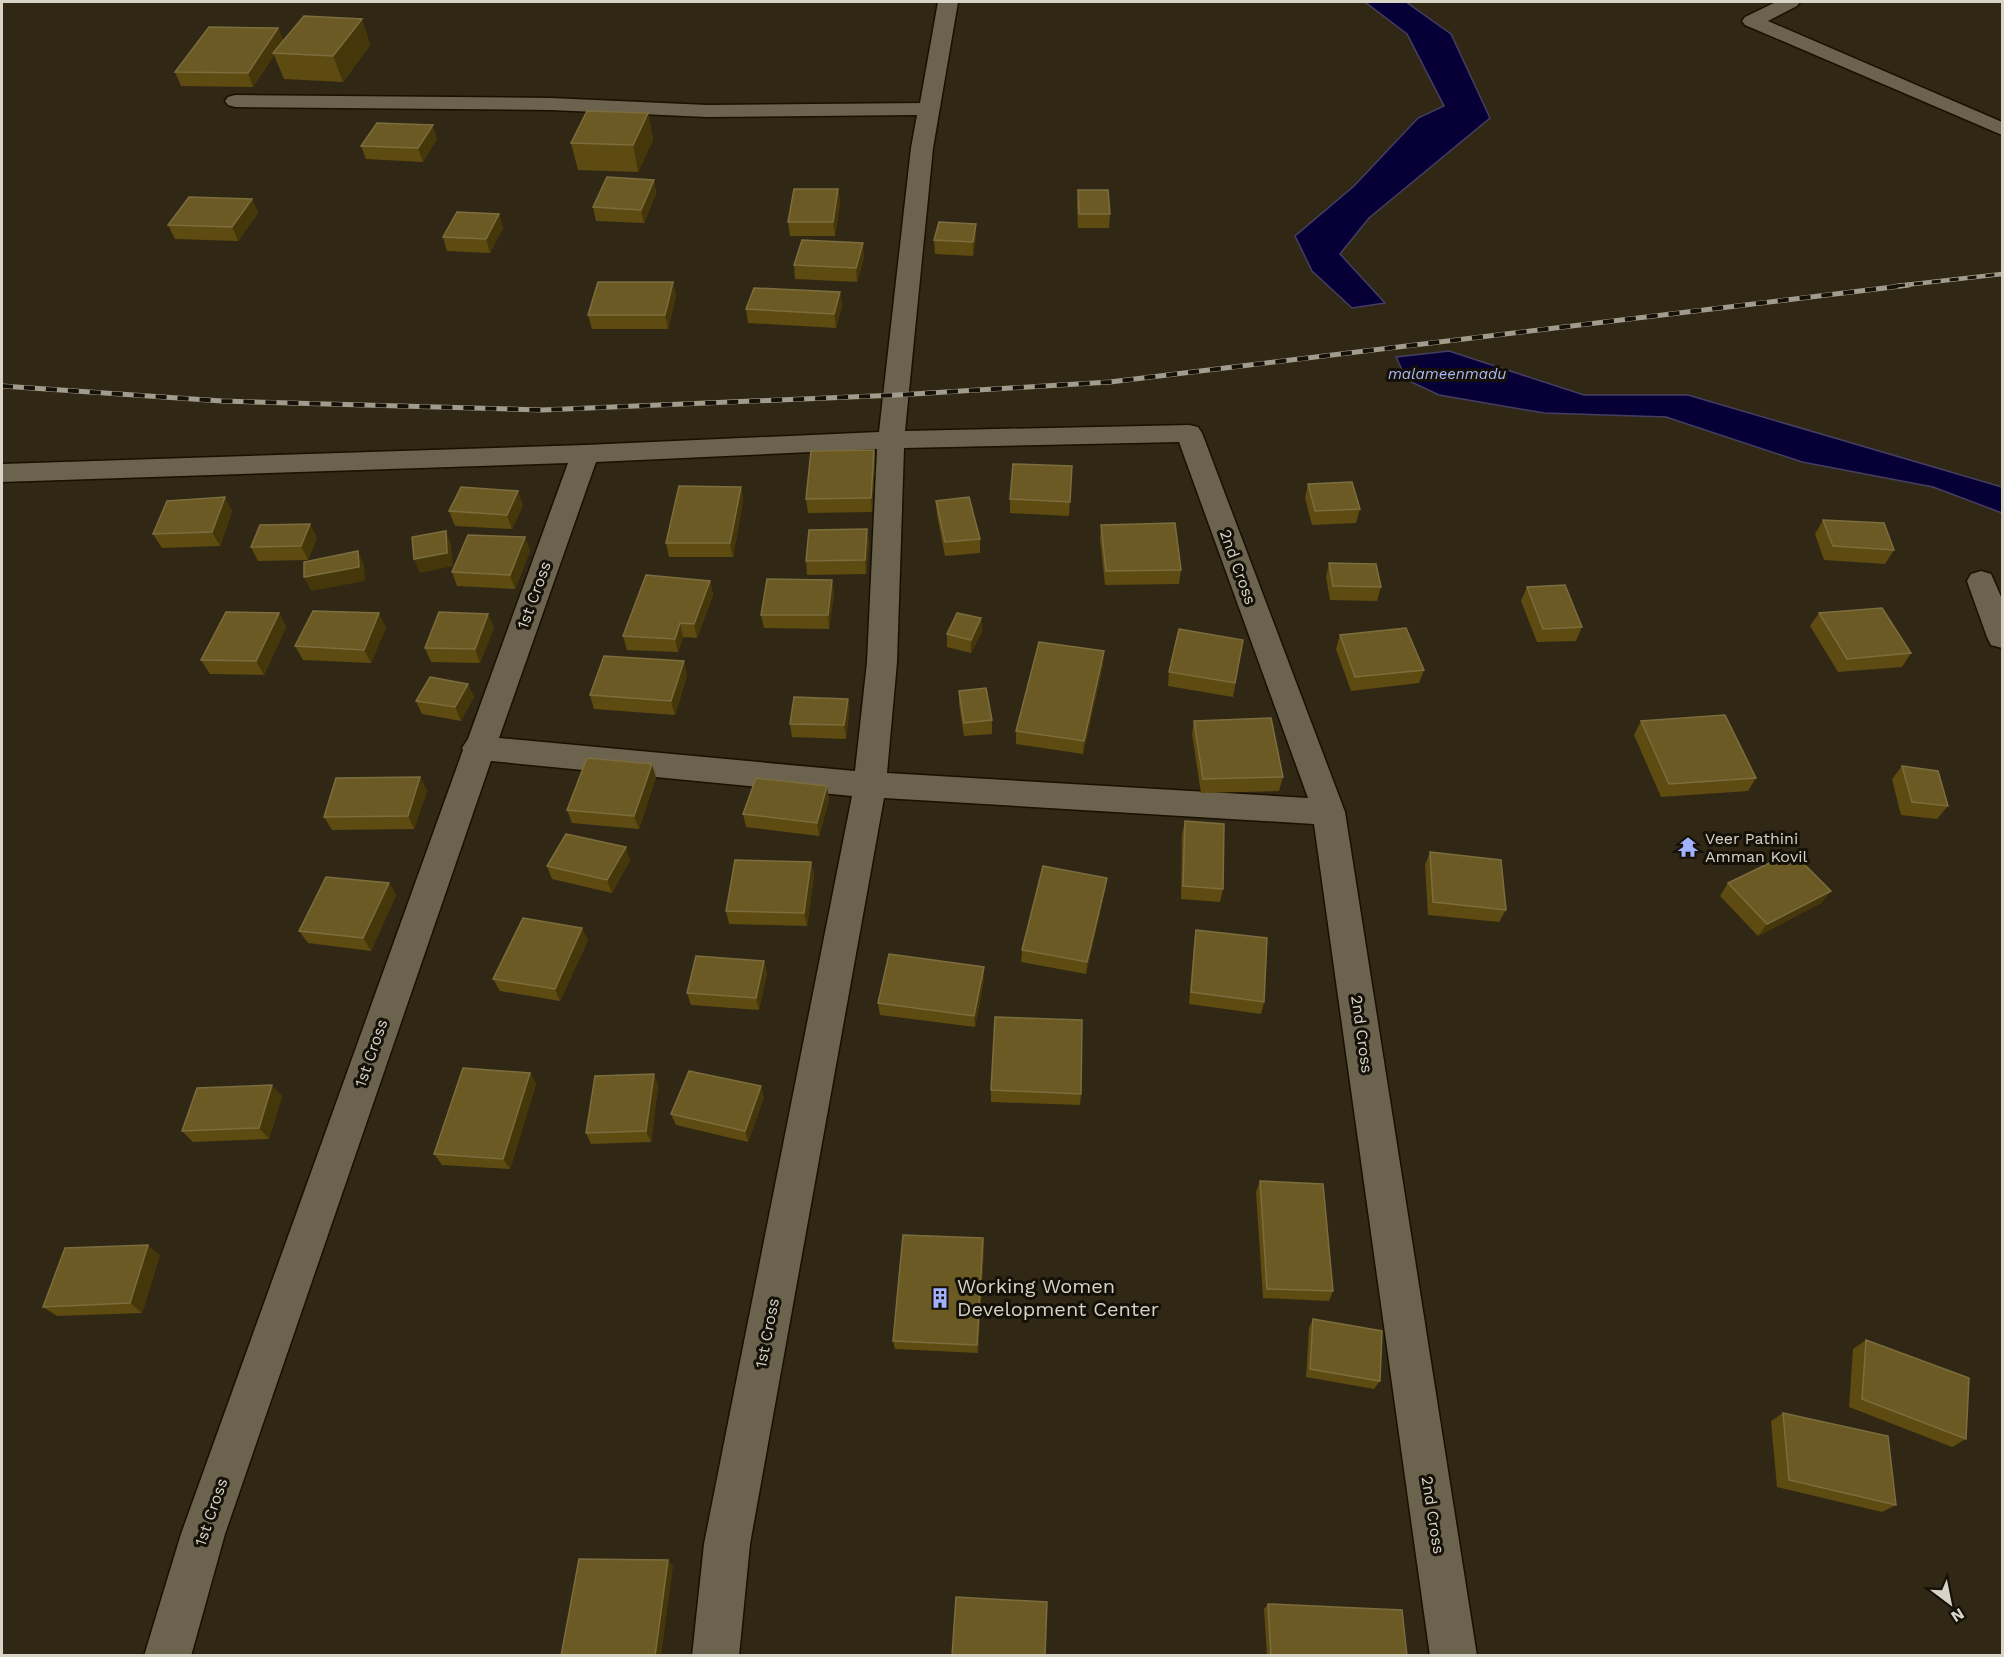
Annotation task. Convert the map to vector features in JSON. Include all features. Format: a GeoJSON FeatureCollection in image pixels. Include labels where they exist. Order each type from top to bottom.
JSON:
{"type":"FeatureCollection","features":[{"type":"Feature","properties":{"kind":"street","name":"1st Cross"},"geometry":{"type":"LineString","coordinates":[[715,1656],[727,1544],[870,785],[882,662],[891,440],[922,148],[948,2]]}},
{"type":"Feature","properties":{"kind":"street"},"geometry":{"type":"LineString","coordinates":[[1790,2],[1752,21],[2002,129]]}},
{"type":"Feature","properties":{"kind":"street"},"geometry":{"type":"LineString","coordinates":[[235,101],[551,104],[707,111],[929,109]]}},
{"type":"Feature","properties":{"kind":"street","name":"2nd Cross"},"geometry":{"type":"LineString","coordinates":[[891,440],[1189,433],[1329,812],[1454,1656]]}},
{"type":"Feature","properties":{"kind":"street"},"geometry":{"type":"LineString","coordinates":[[2,473],[585,454],[891,440]]}},
{"type":"Feature","properties":{"kind":"street","name":"1st Cross"},"geometry":{"type":"LineString","coordinates":[[167,1656],[207,1523],[478,748],[585,454]]}},
{"type":"Feature","properties":{"kind":"street"},"geometry":{"type":"LineString","coordinates":[[1981,581],[2002,637]]}},
{"type":"Feature","properties":{"kind":"street"},"geometry":{"type":"LineString","coordinates":[[478,748],[870,785],[1329,812]]}},
{"type":"Feature","properties":{"kind":"water"},"geometry":{"type":"Polygon","coordinates":[[[1365,2],[1406,2],[1451,34],[1490,118],[1369,218],[1340,254],[1385,303],[1352,308],[1312,271],[1295,236],[1354,186],[1418,118],[1444,106],[1407,34],[1365,2]]]}},
{"type":"Feature","properties":{"kind":"water","name":"malameenmadu"},"geometry":{"type":"Polygon","coordinates":[[[1449,351],[1584,395],[1688,395],[2002,487],[2002,513],[1933,487],[1802,462],[1666,417],[1544,413],[1439,395],[1407,380],[1396,357],[1449,351]]]}},
{"type":"Feature","properties":{"kind":"building"},"geometry":{"type":"Polygon","coordinates":[[[304,16],[362,19],[333,56],[273,53],[304,16]]]}},
{"type":"Feature","properties":{"kind":"building"},"geometry":{"type":"Polygon","coordinates":[[[209,27],[278,28],[248,73],[175,72],[209,27]]]}},
{"type":"Feature","properties":{"kind":"building"},"geometry":{"type":"Polygon","coordinates":[[[587,111],[648,113],[633,145],[571,143],[587,111]]]}},
{"type":"Feature","properties":{"kind":"building"},"geometry":{"type":"Polygon","coordinates":[[[377,123],[433,125],[418,148],[361,146],[377,123]]]}},
{"type":"Feature","properties":{"kind":"building"},"geometry":{"type":"Polygon","coordinates":[[[607,177],[654,180],[641,210],[593,207],[607,177]]]}},
{"type":"Feature","properties":{"kind":"building"},"geometry":{"type":"Polygon","coordinates":[[[794,189],[838,189],[833,222],[788,222],[794,189]]]}},
{"type":"Feature","properties":{"kind":"building"},"geometry":{"type":"Polygon","coordinates":[[[1078,190],[1108,190],[1110,214],[1079,214],[1078,190]]]}},
{"type":"Feature","properties":{"kind":"building"},"geometry":{"type":"Polygon","coordinates":[[[189,197],[252,199],[232,227],[168,225],[189,197]]]}},
{"type":"Feature","properties":{"kind":"building"},"geometry":{"type":"Polygon","coordinates":[[[457,212],[499,214],[486,239],[443,237],[457,212]]]}},
{"type":"Feature","properties":{"kind":"building"},"geometry":{"type":"Polygon","coordinates":[[[939,222],[976,224],[973,242],[934,240],[939,222]]]}},
{"type":"Feature","properties":{"kind":"building"},"geometry":{"type":"Polygon","coordinates":[[[802,240],[863,243],[856,268],[794,265],[802,240]]]}},
{"type":"Feature","properties":{"kind":"building"},"geometry":{"type":"Polygon","coordinates":[[[598,282],[673,282],[665,315],[588,315],[598,282]]]}},
{"type":"Feature","properties":{"kind":"building"},"geometry":{"type":"Polygon","coordinates":[[[754,288],[840,292],[834,314],[746,309],[754,288]]]}},
{"type":"Feature","properties":{"kind":"building"},"geometry":{"type":"Polygon","coordinates":[[[874,450],[871,498],[806,499],[811,451],[874,450]]]}},
{"type":"Feature","properties":{"kind":"building"},"geometry":{"type":"Polygon","coordinates":[[[1013,464],[1072,466],[1070,502],[1010,499],[1013,464]]]}},
{"type":"Feature","properties":{"kind":"building"},"geometry":{"type":"Polygon","coordinates":[[[1352,482],[1360,509],[1315,511],[1308,484],[1352,482]]]}},
{"type":"Feature","properties":{"kind":"building"},"geometry":{"type":"Polygon","coordinates":[[[679,486],[741,487],[730,543],[666,543],[679,486]]]}},
{"type":"Feature","properties":{"kind":"building"},"geometry":{"type":"Polygon","coordinates":[[[461,487],[518,491],[507,515],[449,511],[461,487]]]}},
{"type":"Feature","properties":{"kind":"building"},"geometry":{"type":"Polygon","coordinates":[[[225,497],[212,532],[153,534],[167,501],[225,497]]]}},
{"type":"Feature","properties":{"kind":"building"},"geometry":{"type":"Polygon","coordinates":[[[969,497],[980,539],[945,542],[936,501],[969,497]]]}},
{"type":"Feature","properties":{"kind":"building"},"geometry":{"type":"Polygon","coordinates":[[[1823,520],[1884,523],[1894,550],[1833,546],[1823,520]]]}},
{"type":"Feature","properties":{"kind":"building"},"geometry":{"type":"Polygon","coordinates":[[[1175,523],[1181,570],[1106,571],[1101,525],[1175,523]]]}},
{"type":"Feature","properties":{"kind":"building"},"geometry":{"type":"Polygon","coordinates":[[[310,524],[301,546],[251,547],[260,525],[310,524]]]}},
{"type":"Feature","properties":{"kind":"building"},"geometry":{"type":"Polygon","coordinates":[[[867,529],[865,560],[806,561],[809,530],[867,529]]]}},
{"type":"Feature","properties":{"kind":"building"},"geometry":{"type":"Polygon","coordinates":[[[446,531],[447,553],[414,559],[412,537],[446,531]]]}},
{"type":"Feature","properties":{"kind":"building"},"geometry":{"type":"Polygon","coordinates":[[[468,535],[525,537],[510,575],[452,572],[468,535]]]}},
{"type":"Feature","properties":{"kind":"building"},"geometry":{"type":"Polygon","coordinates":[[[358,551],[359,567],[304,577],[304,562],[358,551]]]}},
{"type":"Feature","properties":{"kind":"building"},"geometry":{"type":"Polygon","coordinates":[[[1329,563],[1376,564],[1381,587],[1333,586],[1329,563]]]}},
{"type":"Feature","properties":{"kind":"building"},"geometry":{"type":"Polygon","coordinates":[[[646,575],[710,581],[694,624],[680,623],[675,639],[623,636],[646,575]]]}},
{"type":"Feature","properties":{"kind":"building"},"geometry":{"type":"Polygon","coordinates":[[[767,579],[832,580],[828,615],[761,615],[767,579]]]}},
{"type":"Feature","properties":{"kind":"building"},"geometry":{"type":"Polygon","coordinates":[[[1565,585],[1582,627],[1543,629],[1527,587],[1565,585]]]}},
{"type":"Feature","properties":{"kind":"building"},"geometry":{"type":"Polygon","coordinates":[[[1882,608],[1911,653],[1847,659],[1819,613],[1882,608]]]}},
{"type":"Feature","properties":{"kind":"building"},"geometry":{"type":"Polygon","coordinates":[[[313,611],[379,613],[364,650],[295,646],[313,611]]]}},
{"type":"Feature","properties":{"kind":"building"},"geometry":{"type":"Polygon","coordinates":[[[226,612],[279,613],[256,661],[201,660],[226,612]]]}},
{"type":"Feature","properties":{"kind":"building"},"geometry":{"type":"Polygon","coordinates":[[[439,612],[488,614],[475,649],[425,648],[439,612]]]}},
{"type":"Feature","properties":{"kind":"building"},"geometry":{"type":"Polygon","coordinates":[[[957,613],[981,618],[971,640],[947,634],[957,613]]]}},
{"type":"Feature","properties":{"kind":"building"},"geometry":{"type":"Polygon","coordinates":[[[1406,628],[1424,670],[1355,677],[1340,635],[1406,628]]]}},
{"type":"Feature","properties":{"kind":"building"},"geometry":{"type":"Polygon","coordinates":[[[1179,629],[1243,640],[1235,683],[1169,672],[1179,629]]]}},
{"type":"Feature","properties":{"kind":"building"},"geometry":{"type":"Polygon","coordinates":[[[1039,642],[1104,651],[1084,741],[1016,731],[1039,642]]]}},
{"type":"Feature","properties":{"kind":"building"},"geometry":{"type":"Polygon","coordinates":[[[604,656],[684,661],[671,701],[590,695],[604,656]]]}},
{"type":"Feature","properties":{"kind":"building"},"geometry":{"type":"Polygon","coordinates":[[[430,677],[468,684],[455,707],[416,701],[430,677]]]}},
{"type":"Feature","properties":{"kind":"building"},"geometry":{"type":"Polygon","coordinates":[[[986,688],[992,720],[964,723],[959,691],[986,688]]]}},
{"type":"Feature","properties":{"kind":"building"},"geometry":{"type":"Polygon","coordinates":[[[794,697],[848,699],[844,725],[790,724],[794,697]]]}},
{"type":"Feature","properties":{"kind":"building"},"geometry":{"type":"Polygon","coordinates":[[[1725,715],[1756,778],[1669,784],[1641,721],[1725,715]]]}},
{"type":"Feature","properties":{"kind":"building"},"geometry":{"type":"Polygon","coordinates":[[[1271,718],[1283,777],[1203,779],[1194,721],[1271,718]]]}},
{"type":"Feature","properties":{"kind":"building"},"geometry":{"type":"Polygon","coordinates":[[[587,758],[652,764],[634,816],[567,810],[587,758]]]}},
{"type":"Feature","properties":{"kind":"building"},"geometry":{"type":"Polygon","coordinates":[[[1902,766],[1938,771],[1948,806],[1912,802],[1902,766]]]}},
{"type":"Feature","properties":{"kind":"building"},"geometry":{"type":"Polygon","coordinates":[[[420,777],[408,816],[324,817],[336,778],[420,777]]]}},
{"type":"Feature","properties":{"kind":"building"},"geometry":{"type":"Polygon","coordinates":[[[756,778],[827,786],[817,823],[743,814],[756,778]]]}},
{"type":"Feature","properties":{"kind":"building"},"geometry":{"type":"Polygon","coordinates":[[[1185,821],[1224,824],[1223,889],[1183,886],[1185,821]]]}},
{"type":"Feature","properties":{"kind":"building"},"geometry":{"type":"Polygon","coordinates":[[[566,834],[626,847],[607,880],[547,866],[566,834]]]}},
{"type":"Feature","properties":{"kind":"building"},"geometry":{"type":"Polygon","coordinates":[[[1430,852],[1501,860],[1506,910],[1433,902],[1430,852]]]}},
{"type":"Feature","properties":{"kind":"building"},"geometry":{"type":"Polygon","coordinates":[[[1792,852],[1831,891],[1767,924],[1728,883],[1792,852]]]}},
{"type":"Feature","properties":{"kind":"building"},"geometry":{"type":"Polygon","coordinates":[[[735,860],[811,862],[804,913],[726,911],[735,860]]]}},
{"type":"Feature","properties":{"kind":"building"},"geometry":{"type":"Polygon","coordinates":[[[1043,866],[1107,878],[1087,962],[1022,950],[1043,866]]]}},
{"type":"Feature","properties":{"kind":"building"},"geometry":{"type":"Polygon","coordinates":[[[326,877],[389,883],[363,938],[299,931],[326,877]]]}},
{"type":"Feature","properties":{"kind":"building"},"geometry":{"type":"Polygon","coordinates":[[[523,918],[582,928],[555,989],[493,979],[523,918]]]}},
{"type":"Feature","properties":{"kind":"building"},"geometry":{"type":"Polygon","coordinates":[[[1196,930],[1267,938],[1264,1002],[1191,992],[1196,930]]]}},
{"type":"Feature","properties":{"kind":"building"},"geometry":{"type":"Polygon","coordinates":[[[889,954],[984,967],[974,1016],[878,1003],[889,954]]]}},
{"type":"Feature","properties":{"kind":"building"},"geometry":{"type":"Polygon","coordinates":[[[696,956],[764,961],[756,998],[687,993],[696,956]]]}},
{"type":"Feature","properties":{"kind":"building"},"geometry":{"type":"Polygon","coordinates":[[[995,1017],[1082,1020],[1081,1094],[991,1090],[995,1017]]]}},
{"type":"Feature","properties":{"kind":"building"},"geometry":{"type":"Polygon","coordinates":[[[463,1068],[530,1073],[503,1159],[434,1154],[463,1068]]]}},
{"type":"Feature","properties":{"kind":"building"},"geometry":{"type":"Polygon","coordinates":[[[689,1071],[761,1086],[745,1131],[671,1114],[689,1071]]]}},
{"type":"Feature","properties":{"kind":"building"},"geometry":{"type":"Polygon","coordinates":[[[654,1074],[646,1131],[586,1133],[595,1076],[654,1074]]]}},
{"type":"Feature","properties":{"kind":"building"},"geometry":{"type":"Polygon","coordinates":[[[272,1085],[259,1128],[182,1131],[197,1088],[272,1085]]]}},
{"type":"Feature","properties":{"kind":"building"},"geometry":{"type":"Polygon","coordinates":[[[1260,1181],[1323,1184],[1333,1291],[1267,1289],[1260,1181]]]}},
{"type":"Feature","properties":{"kind":"building","name":"Working Women Development Center"},"geometry":{"type":"Polygon","coordinates":[[[903,1235],[983,1238],[977,1345],[893,1341],[903,1235]]]}},
{"type":"Feature","properties":{"kind":"building"},"geometry":{"type":"Polygon","coordinates":[[[148,1245],[130,1303],[43,1307],[65,1248],[148,1245]]]}},
{"type":"Feature","properties":{"kind":"building"},"geometry":{"type":"Polygon","coordinates":[[[1313,1319],[1382,1331],[1380,1381],[1310,1369],[1313,1319]]]}},
{"type":"Feature","properties":{"kind":"building"},"geometry":{"type":"Polygon","coordinates":[[[1866,1340],[1969,1378],[1966,1439],[1862,1399],[1866,1340]]]}},
{"type":"Feature","properties":{"kind":"building"},"geometry":{"type":"Polygon","coordinates":[[[1783,1413],[1888,1436],[1896,1505],[1789,1480],[1783,1413]]]}},
{"type":"Feature","properties":{"kind":"building"},"geometry":{"type":"Polygon","coordinates":[[[579,1559],[668,1560],[655,1656],[561,1656],[579,1559]]]}},
{"type":"Feature","properties":{"kind":"building"},"geometry":{"type":"Polygon","coordinates":[[[956,1597],[1047,1602],[1045,1656],[952,1656],[956,1597]]]}},
{"type":"Feature","properties":{"kind":"building"},"geometry":{"type":"Polygon","coordinates":[[[1268,1604],[1402,1610],[1407,1656],[1271,1656],[1268,1604]]]}},
{"type":"Feature","properties":{"kind":"railway"},"geometry":{"type":"LineString","coordinates":[[1896,286],[2002,274]]}},
{"type":"Feature","properties":{"kind":"railway"},"geometry":{"type":"LineString","coordinates":[[2,386],[222,401],[542,410],[897,395],[1110,382],[1909,285]]}},
{"type":"Feature","properties":{"kind":"place","name":"Veer Pathini Amman Kovil"},"geometry":{"type":"Point","coordinates":[1688,847]}},
{"type":"Feature","properties":{"kind":"place","name":"Working Women Development Center"},"geometry":{"type":"Point","coordinates":[940,1298]}}]}
